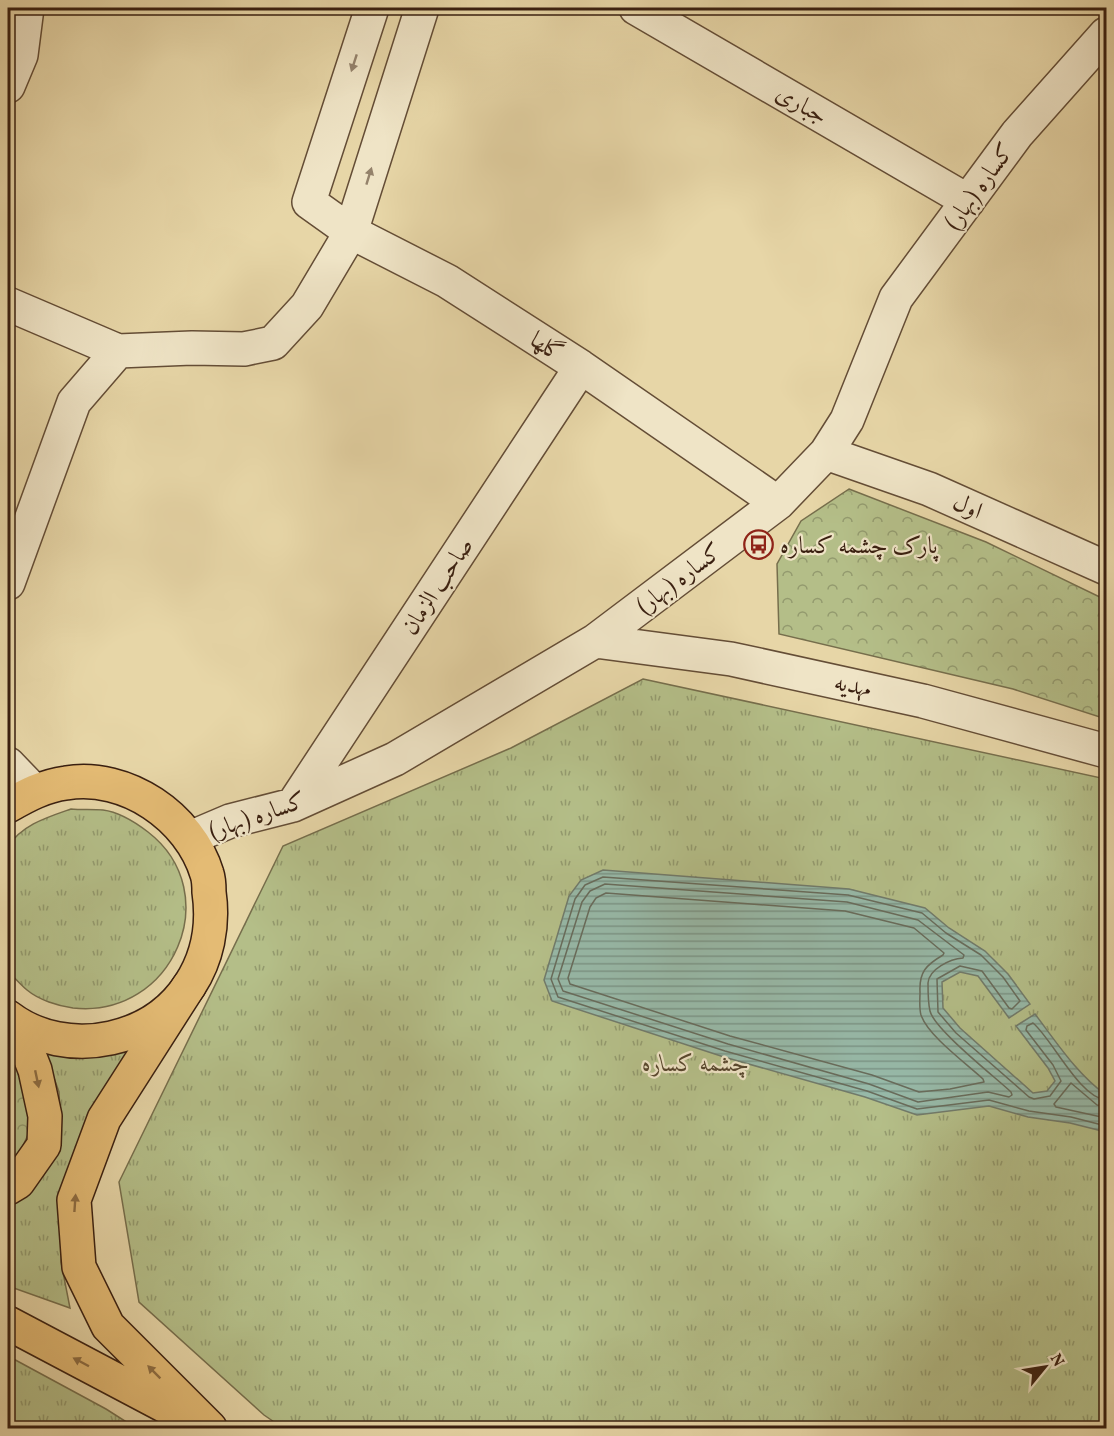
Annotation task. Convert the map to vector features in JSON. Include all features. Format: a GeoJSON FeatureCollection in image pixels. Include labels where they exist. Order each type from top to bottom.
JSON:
{"type":"FeatureCollection","features":[{"type":"Feature","properties":{"kind":"main road"},"geometry":{"type":"LineString","coordinates":[[20,798],[68,782],[103,783],[136,794],[166,813],[190,838],[207,874],[212,913],[207,951],[189,986],[104,1119],[74,1200],[79,1267],[108,1326],[208,1428]]}},
{"type":"Feature","properties":{"kind":"main road"},"geometry":{"type":"LineString","coordinates":[[12,1021],[53,1039],[92,1042],[130,1034],[163,1014],[189,986]]}},
{"type":"Feature","properties":{"kind":"main road"},"geometry":{"type":"LineString","coordinates":[[8,1188],[18,1182],[44,1145],[45,1116],[35,1070],[12,1021]]}},
{"type":"Feature","properties":{"kind":"main road"},"geometry":{"type":"LineString","coordinates":[[8,1323],[208,1428]]}},
{"type":"Feature","properties":{"kind":"street"},"geometry":{"type":"LineString","coordinates":[[8,86],[21,55],[27,8]]}},
{"type":"Feature","properties":{"kind":"street","name":"گلها"},"geometry":{"type":"LineString","coordinates":[[372,8],[309,202],[351,232],[447,281],[581,367],[778,502]]}},
{"type":"Feature","properties":{"kind":"street"},"geometry":{"type":"LineString","coordinates":[[8,304],[117,351],[192,348],[244,349],[273,343],[307,306],[351,232],[422,8]]}},
{"type":"Feature","properties":{"kind":"street","name":"جباری"},"geometry":{"type":"LineString","coordinates":[[636,8],[968,201]]}},
{"type":"Feature","properties":{"kind":"street","name":"کساره (بهار)"},"geometry":{"type":"LineString","coordinates":[[190,838],[230,820],[293,806],[395,759],[595,641],[778,502],[826,453],[847,420],[896,298],[1017,134],[1107,34]]}},
{"type":"Feature","properties":{"kind":"street"},"geometry":{"type":"LineString","coordinates":[[8,582],[74,402],[117,351]]}},
{"type":"Feature","properties":{"kind":"street","name":"صاحب الزمان"},"geometry":{"type":"LineString","coordinates":[[293,806],[581,367]]}},
{"type":"Feature","properties":{"kind":"street","name":"اول"},"geometry":{"type":"LineString","coordinates":[[826,453],[929,489],[1107,568]]}},
{"type":"Feature","properties":{"kind":"street","name":"مهدیه"},"geometry":{"type":"LineString","coordinates":[[595,641],[731,659],[923,701],[1107,751]]}},
{"type":"Feature","properties":{"kind":"street"},"geometry":{"type":"LineString","coordinates":[[8,764],[20,798]]}},
{"type":"Feature","properties":{"kind":"green space"},"geometry":{"type":"Polygon","coordinates":[[[849,489],[986,542],[1106,600],[1106,719],[1013,689],[779,634],[777,564],[801,521],[849,489]]]}},
{"type":"Feature","properties":{"kind":"green space","name":"چشمه کساره"},"geometry":{"type":"Polygon","coordinates":[[[643,679],[1106,779],[1106,1428],[283,1428],[264,1415],[139,1302],[119,1182],[283,846],[511,748],[643,679]]]}},
{"type":"Feature","properties":{"kind":"green space"},"geometry":{"type":"Polygon","coordinates":[[[71,809],[109,811],[138,825],[148,832],[172,858],[184,887],[185,917],[178,947],[162,973],[138,994],[108,1006],[73,1008],[49,1002],[27,990],[8,971],[8,847],[13,839],[28,827],[71,809]]]}},
{"type":"Feature","properties":{"kind":"green space"},"geometry":{"type":"Polygon","coordinates":[[[146,1036],[64,1192],[61,1262],[70,1308],[8,1286],[8,1206],[42,1175],[61,1137],[59,1092],[44,1050],[146,1036]]]}},
{"type":"Feature","properties":{"kind":"green space"},"geometry":{"type":"Polygon","coordinates":[[[8,1050],[24,1074],[32,1126],[15,1163],[8,1166],[8,1050]]]}},
{"type":"Feature","properties":{"kind":"green space"},"geometry":{"type":"Polygon","coordinates":[[[8,1356],[106,1409],[136,1428],[8,1428],[8,1356]]]}},
{"type":"Feature","properties":{"kind":"water"},"geometry":{"type":"Polygon","coordinates":[[[603,870],[849,889],[925,908],[949,928],[985,951],[1008,974],[1030,1004],[1009,1018],[978,976],[960,972],[942,982],[943,1008],[960,1028],[1033,1093],[1047,1091],[1055,1081],[1048,1068],[1016,1026],[1035,1014],[1077,1068],[1106,1095],[1106,1132],[1070,1123],[1028,1117],[989,1106],[917,1115],[865,1097],[724,1057],[552,1001],[544,980],[569,896],[581,880],[603,870]]]}},
{"type":"Feature","properties":{"kind":"place","name":"پارک چشمه کساره"},"geometry":{"type":"Point","coordinates":[759,545]}}]}
